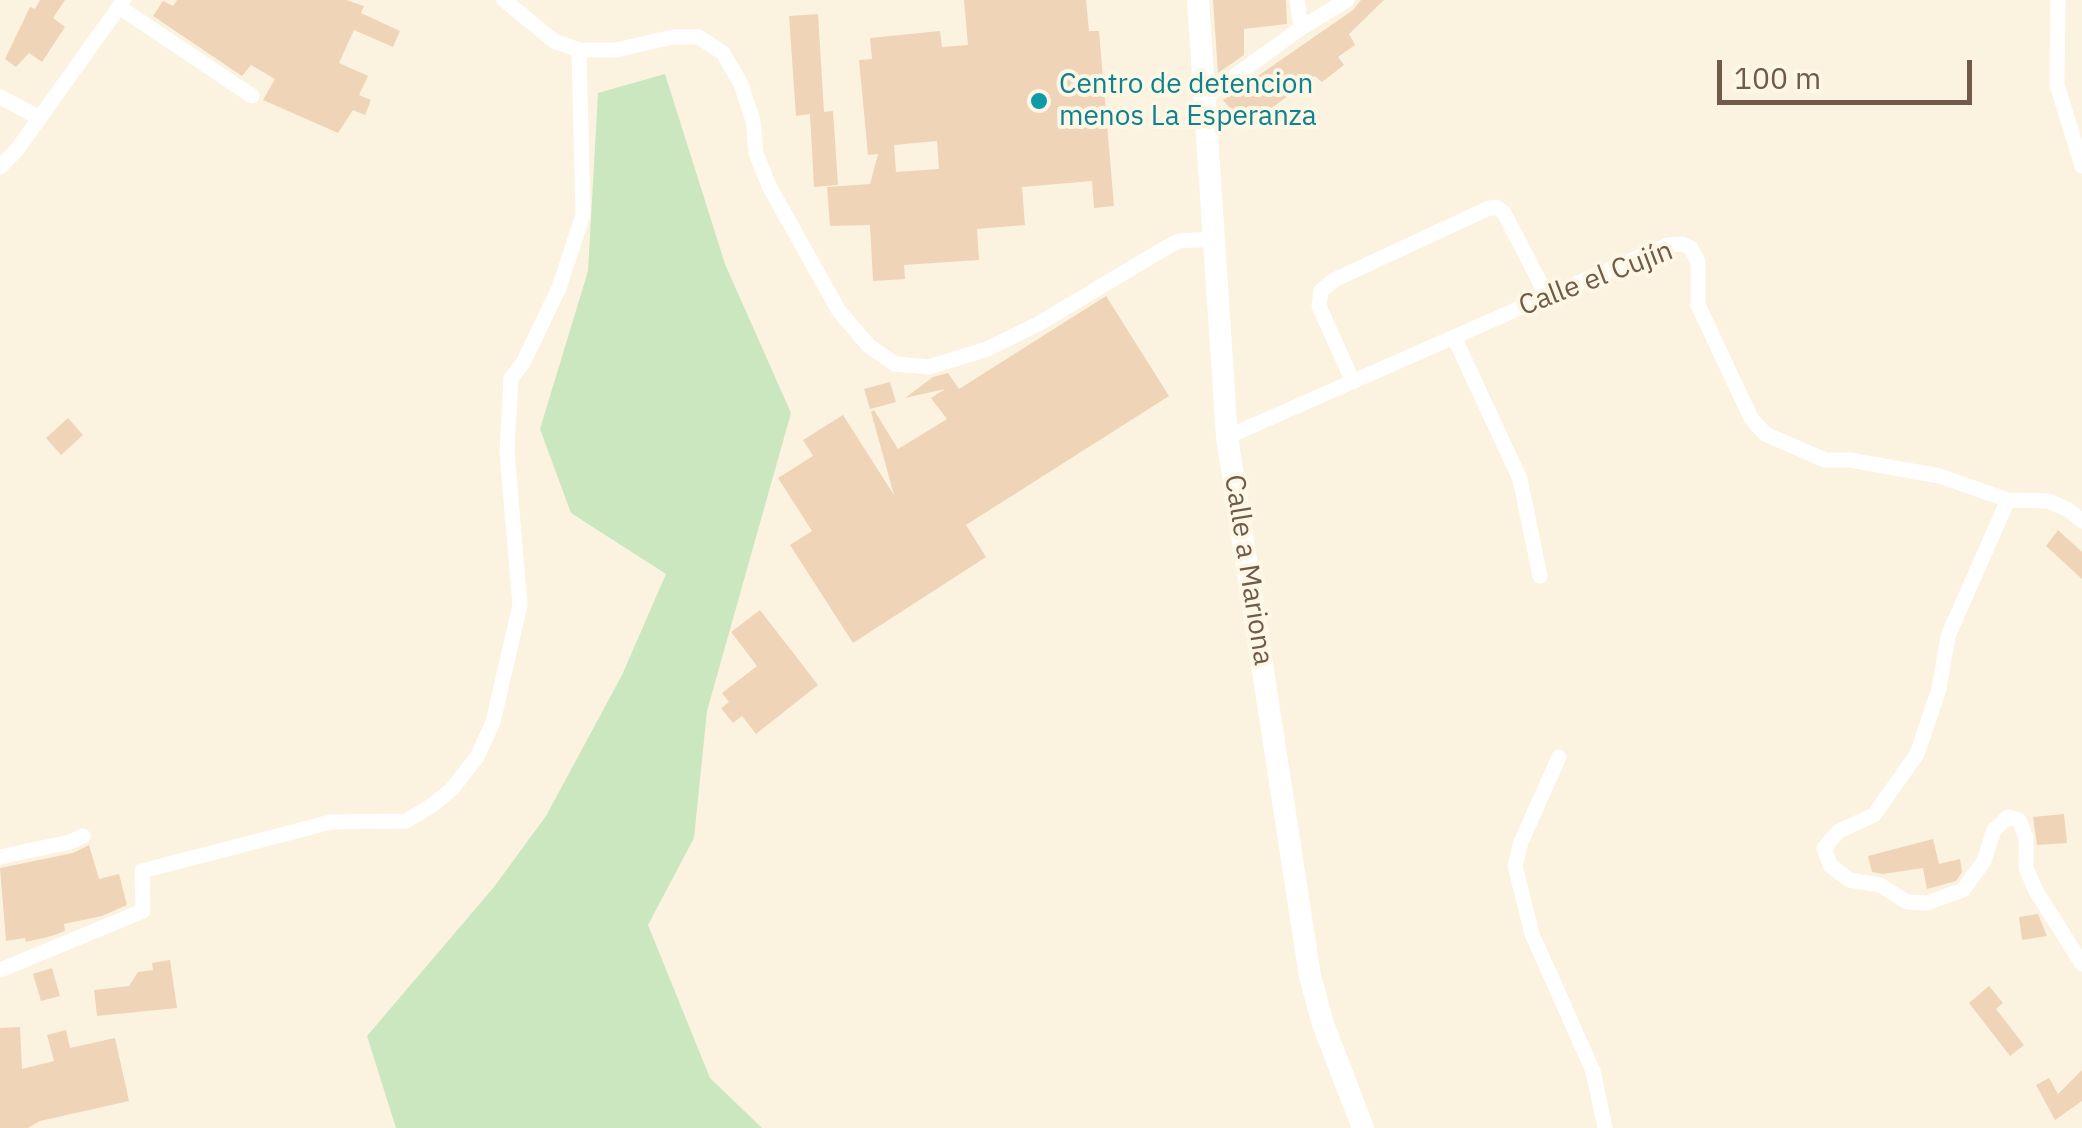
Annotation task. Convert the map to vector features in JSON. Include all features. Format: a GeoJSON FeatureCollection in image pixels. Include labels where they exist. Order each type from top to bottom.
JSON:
{"type":"FeatureCollection","features":[{"type":"Feature","properties":{"kind":"main road","name":"Calle a Mariona"},"geometry":{"type":"LineString","coordinates":[[1198,0],[1228,437],[1310,976],[1322,1024],[1363,1128]]}},
{"type":"Feature","properties":{"kind":"street"},"geometry":{"type":"LineString","coordinates":[[504,0],[554,41],[579,50],[616,50],[673,37],[700,37],[722,53],[740,84],[753,122],[756,153],[769,186],[839,312],[869,346],[895,364],[929,366],[988,350],[1167,246],[1179,241],[1214,240]]}},
{"type":"Feature","properties":{"kind":"street"},"geometry":{"type":"LineString","coordinates":[[1298,0],[1301,28]]}},
{"type":"Feature","properties":{"kind":"street"},"geometry":{"type":"LineString","coordinates":[[1206,97],[1301,28],[1347,0]]}},
{"type":"Feature","properties":{"kind":"street"},"geometry":{"type":"LineString","coordinates":[[2058,0],[2057,85],[2082,166]]}},
{"type":"Feature","properties":{"kind":"street"},"geometry":{"type":"LineString","coordinates":[[0,167],[122,4],[252,96]]}},
{"type":"Feature","properties":{"kind":"street"},"geometry":{"type":"LineString","coordinates":[[0,970],[143,912],[142,871],[331,822],[406,821],[452,789],[477,757],[492,722],[520,605],[507,452],[511,378],[523,363],[559,288],[583,215],[579,50]]}},
{"type":"Feature","properties":{"kind":"street"},"geometry":{"type":"LineString","coordinates":[[0,97],[40,118]]}},
{"type":"Feature","properties":{"kind":"street"},"geometry":{"type":"LineString","coordinates":[[1353,382],[1320,306],[1321,291],[1334,280],[1487,209],[1496,207],[1504,213],[1547,296]]}},
{"type":"Feature","properties":{"kind":"street","name":"Calle el Cujín"},"geometry":{"type":"LineString","coordinates":[[1228,437],[1547,296],[1668,245],[1682,244],[1691,248],[1698,262],[1698,305],[1751,418],[1765,434],[1825,460],[1850,460],[1940,476],[2008,500],[2048,501],[2082,521]]}},
{"type":"Feature","properties":{"kind":"street"},"geometry":{"type":"LineString","coordinates":[[1454,337],[1520,479],[1540,576]]}},
{"type":"Feature","properties":{"kind":"street"},"geometry":{"type":"LineString","coordinates":[[2008,500],[1948,636],[1939,689],[1918,754],[1874,815],[1839,830],[1824,848],[1830,865],[1848,880],[1880,885],[1907,902],[1927,902],[1963,890],[1984,862],[1994,830],[2008,818],[2019,820],[2026,838],[2026,868],[2036,891],[2082,964]]}},
{"type":"Feature","properties":{"kind":"street"},"geometry":{"type":"LineString","coordinates":[[1559,757],[1521,842],[1515,866],[1532,934],[1593,1071],[1606,1128]]}},
{"type":"Feature","properties":{"kind":"street"},"geometry":{"type":"LineString","coordinates":[[0,858],[83,836]]}},
{"type":"Feature","properties":{"kind":"green space"},"geometry":{"type":"Polygon","coordinates":[[[665,74],[725,264],[791,413],[707,711],[694,838],[648,925],[710,1078],[762,1128],[396,1128],[367,1036],[494,887],[546,816],[622,675],[666,574],[571,513],[540,429],[588,271],[598,93],[665,74]]]}},
{"type":"Feature","properties":{"kind":"building"},"geometry":{"type":"Polygon","coordinates":[[[40,0],[65,0],[53,18],[65,27],[42,62],[29,53],[16,67],[5,59],[30,7],[35,9],[40,0]]]}},
{"type":"Feature","properties":{"kind":"building"},"geometry":{"type":"Polygon","coordinates":[[[177,0],[346,0],[364,6],[361,13],[400,31],[393,47],[354,30],[339,63],[368,76],[359,95],[371,100],[365,115],[353,110],[338,133],[263,100],[275,79],[251,65],[242,76],[153,16],[163,1],[173,6],[177,0]]]}},
{"type":"Feature","properties":{"kind":"building"},"geometry":{"type":"Polygon","coordinates":[[[964,0],[1086,0],[1089,31],[1099,31],[1114,206],[1094,208],[1092,181],[1022,187],[1025,225],[977,229],[979,260],[904,265],[905,279],[873,281],[870,225],[830,226],[827,187],[870,184],[878,154],[868,155],[859,60],[872,59],[870,38],[940,31],[942,47],[968,45],[964,0]],[[937,141],[894,145],[896,172],[939,169],[937,141]]]}},
{"type":"Feature","properties":{"kind":"building"},"geometry":{"type":"Polygon","coordinates":[[[1213,0],[1286,0],[1287,24],[1244,29],[1244,55],[1218,73],[1213,0]]]}},
{"type":"Feature","properties":{"kind":"building"},"geometry":{"type":"Polygon","coordinates":[[[1361,0],[1384,0],[1349,34],[1355,45],[1338,57],[1344,65],[1322,82],[1315,76],[1246,127],[1223,100],[1353,10],[1361,0]]]}},
{"type":"Feature","properties":{"kind":"building"},"geometry":{"type":"Polygon","coordinates":[[[818,14],[824,112],[833,111],[838,185],[814,187],[810,114],[796,116],[789,16],[818,14]]]}},
{"type":"Feature","properties":{"kind":"building"},"geometry":{"type":"Polygon","coordinates":[[[1106,296],[1169,396],[966,525],[986,557],[853,643],[790,545],[812,531],[778,478],[813,456],[803,440],[843,415],[894,495],[871,412],[874,410],[898,449],[947,419],[931,398],[945,389],[905,398],[933,377],[948,373],[959,389],[1106,296]]]}},
{"type":"Feature","properties":{"kind":"building"},"geometry":{"type":"Polygon","coordinates":[[[890,382],[896,402],[870,409],[864,389],[890,382]]]}},
{"type":"Feature","properties":{"kind":"building"},"geometry":{"type":"Polygon","coordinates":[[[68,418],[83,435],[61,455],[46,438],[68,418]]]}},
{"type":"Feature","properties":{"kind":"building"},"geometry":{"type":"Polygon","coordinates":[[[2058,530],[2082,552],[2082,579],[2046,546],[2058,530]]]}},
{"type":"Feature","properties":{"kind":"building"},"geometry":{"type":"Polygon","coordinates":[[[760,610],[818,685],[756,734],[742,716],[733,723],[721,708],[729,702],[722,693],[757,666],[731,632],[760,610]]]}},
{"type":"Feature","properties":{"kind":"building"},"geometry":{"type":"Polygon","coordinates":[[[2064,814],[2067,843],[2037,845],[2033,817],[2064,814]]]}},
{"type":"Feature","properties":{"kind":"building"},"geometry":{"type":"Polygon","coordinates":[[[1933,839],[1939,864],[1960,859],[1962,872],[1956,881],[1927,889],[1923,868],[1872,872],[1868,856],[1933,839]]]}},
{"type":"Feature","properties":{"kind":"building"},"geometry":{"type":"Polygon","coordinates":[[[89,845],[99,879],[119,874],[127,905],[102,916],[64,924],[65,931],[52,936],[26,942],[25,938],[6,941],[0,868],[73,853],[89,845]]]}},
{"type":"Feature","properties":{"kind":"building"},"geometry":{"type":"Polygon","coordinates":[[[2038,914],[2047,936],[2022,940],[2019,917],[2038,914]]]}},
{"type":"Feature","properties":{"kind":"building"},"geometry":{"type":"Polygon","coordinates":[[[170,960],[177,1008],[97,1016],[94,990],[129,986],[138,972],[153,970],[152,963],[170,960]]]}},
{"type":"Feature","properties":{"kind":"building"},"geometry":{"type":"Polygon","coordinates":[[[52,968],[60,996],[41,1001],[33,974],[52,968]]]}},
{"type":"Feature","properties":{"kind":"building"},"geometry":{"type":"Polygon","coordinates":[[[1989,986],[2003,1003],[1996,1009],[2024,1045],[2010,1056],[1969,1003],[1989,986]]]}},
{"type":"Feature","properties":{"kind":"building"},"geometry":{"type":"Polygon","coordinates":[[[20,1027],[22,1069],[54,1061],[47,1035],[66,1030],[70,1048],[115,1038],[129,1101],[40,1121],[28,1128],[0,1128],[0,1028],[20,1027]]]}},
{"type":"Feature","properties":{"kind":"building"},"geometry":{"type":"Polygon","coordinates":[[[2082,1070],[2082,1101],[2055,1120],[2036,1085],[2049,1078],[2058,1094],[2082,1070]]]}},
{"type":"Feature","properties":{"kind":"place","name":"Centro de detencion menos La Esperanza"},"geometry":{"type":"Point","coordinates":[1039,101]}}]}
